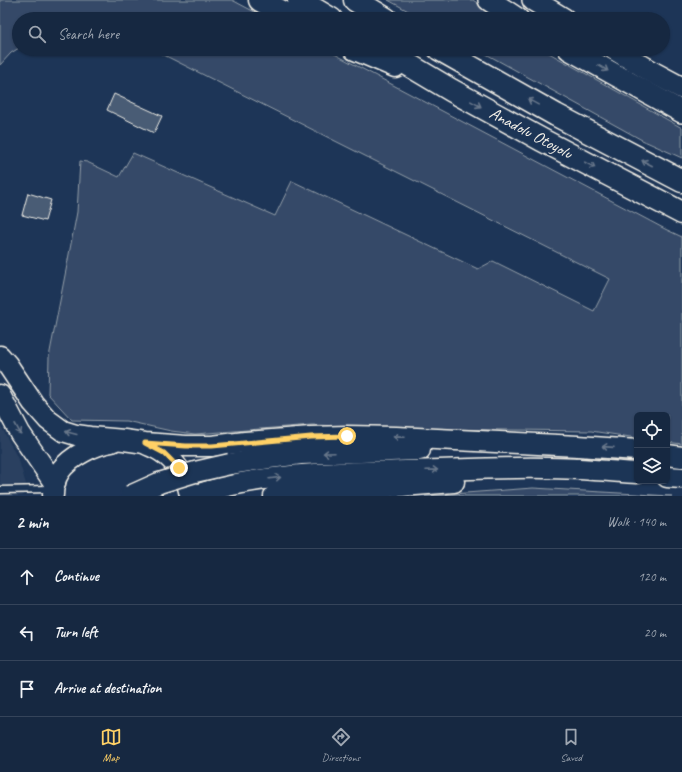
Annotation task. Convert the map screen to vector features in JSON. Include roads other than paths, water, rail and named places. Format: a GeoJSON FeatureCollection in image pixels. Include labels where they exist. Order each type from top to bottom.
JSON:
{"type":"FeatureCollection","features":[{"type":"Feature","properties":{"kind":"highway"},"geometry":{"type":"LineString","coordinates":[[260,0],[282,12]]}},
{"type":"Feature","properties":{"kind":"highway"},"geometry":{"type":"LineString","coordinates":[[299,0],[319,12]]}},
{"type":"Feature","properties":{"kind":"highway"},"geometry":{"type":"LineString","coordinates":[[355,0],[375,12]]}},
{"type":"Feature","properties":{"kind":"highway"},"geometry":{"type":"LineString","coordinates":[[489,0],[507,12]]}},
{"type":"Feature","properties":{"kind":"highway"},"geometry":{"type":"LineString","coordinates":[[533,0],[553,12]]}},
{"type":"Feature","properties":{"kind":"highway"},"geometry":{"type":"LineString","coordinates":[[371,56],[451,90]]}},
{"type":"Feature","properties":{"kind":"highway","name":"Anadolu Otoyolu"},"geometry":{"type":"LineString","coordinates":[[394,56],[451,90],[542,140],[682,213]]}},
{"type":"Feature","properties":{"kind":"highway","name":"Anadolu Otoyolu"},"geometry":{"type":"LineString","coordinates":[[451,56],[556,115],[682,181]]}},
{"type":"Feature","properties":{"kind":"highway"},"geometry":{"type":"LineString","coordinates":[[582,56],[682,112]]}},
{"type":"Feature","properties":{"kind":"highway"},"geometry":{"type":"LineString","coordinates":[[626,56],[682,88]]}},
{"type":"Feature","properties":{"kind":"main road"},"geometry":{"type":"LineString","coordinates":[[0,356],[33,403],[48,420],[63,431],[76,435],[186,446],[212,446],[311,437],[347,436],[396,437],[634,450]]}},
{"type":"Feature","properties":{"kind":"main road"},"geometry":{"type":"LineString","coordinates":[[0,395],[53,492]]}},
{"type":"Feature","properties":{"kind":"main road"},"geometry":{"type":"LineString","coordinates":[[53,492],[59,472],[67,463],[95,446],[108,442],[124,440]]}},
{"type":"Feature","properties":{"kind":"main road"},"geometry":{"type":"LineString","coordinates":[[145,443],[164,453],[179,468],[188,487],[190,496]]}},
{"type":"Feature","properties":{"kind":"main road"},"geometry":{"type":"LineString","coordinates":[[130,496],[159,483],[188,474],[230,464],[301,454],[578,446]]}},
{"type":"Feature","properties":{"kind":"main road"},"geometry":{"type":"LineString","coordinates":[[670,455],[682,457]]}},
{"type":"Feature","properties":{"kind":"main road"},"geometry":{"type":"LineString","coordinates":[[193,496],[236,484],[264,479],[337,473],[552,468],[634,473]]}},
{"type":"Feature","properties":{"kind":"main road"},"geometry":{"type":"LineString","coordinates":[[274,496],[550,474],[634,473]]}},
{"type":"Feature","properties":{"kind":"main road"},"geometry":{"type":"LineString","coordinates":[[670,477],[682,478]]}},
{"type":"Feature","properties":{"kind":"lane"},"geometry":{"type":"LineString","coordinates":[[0,490],[53,492]]}}]}
